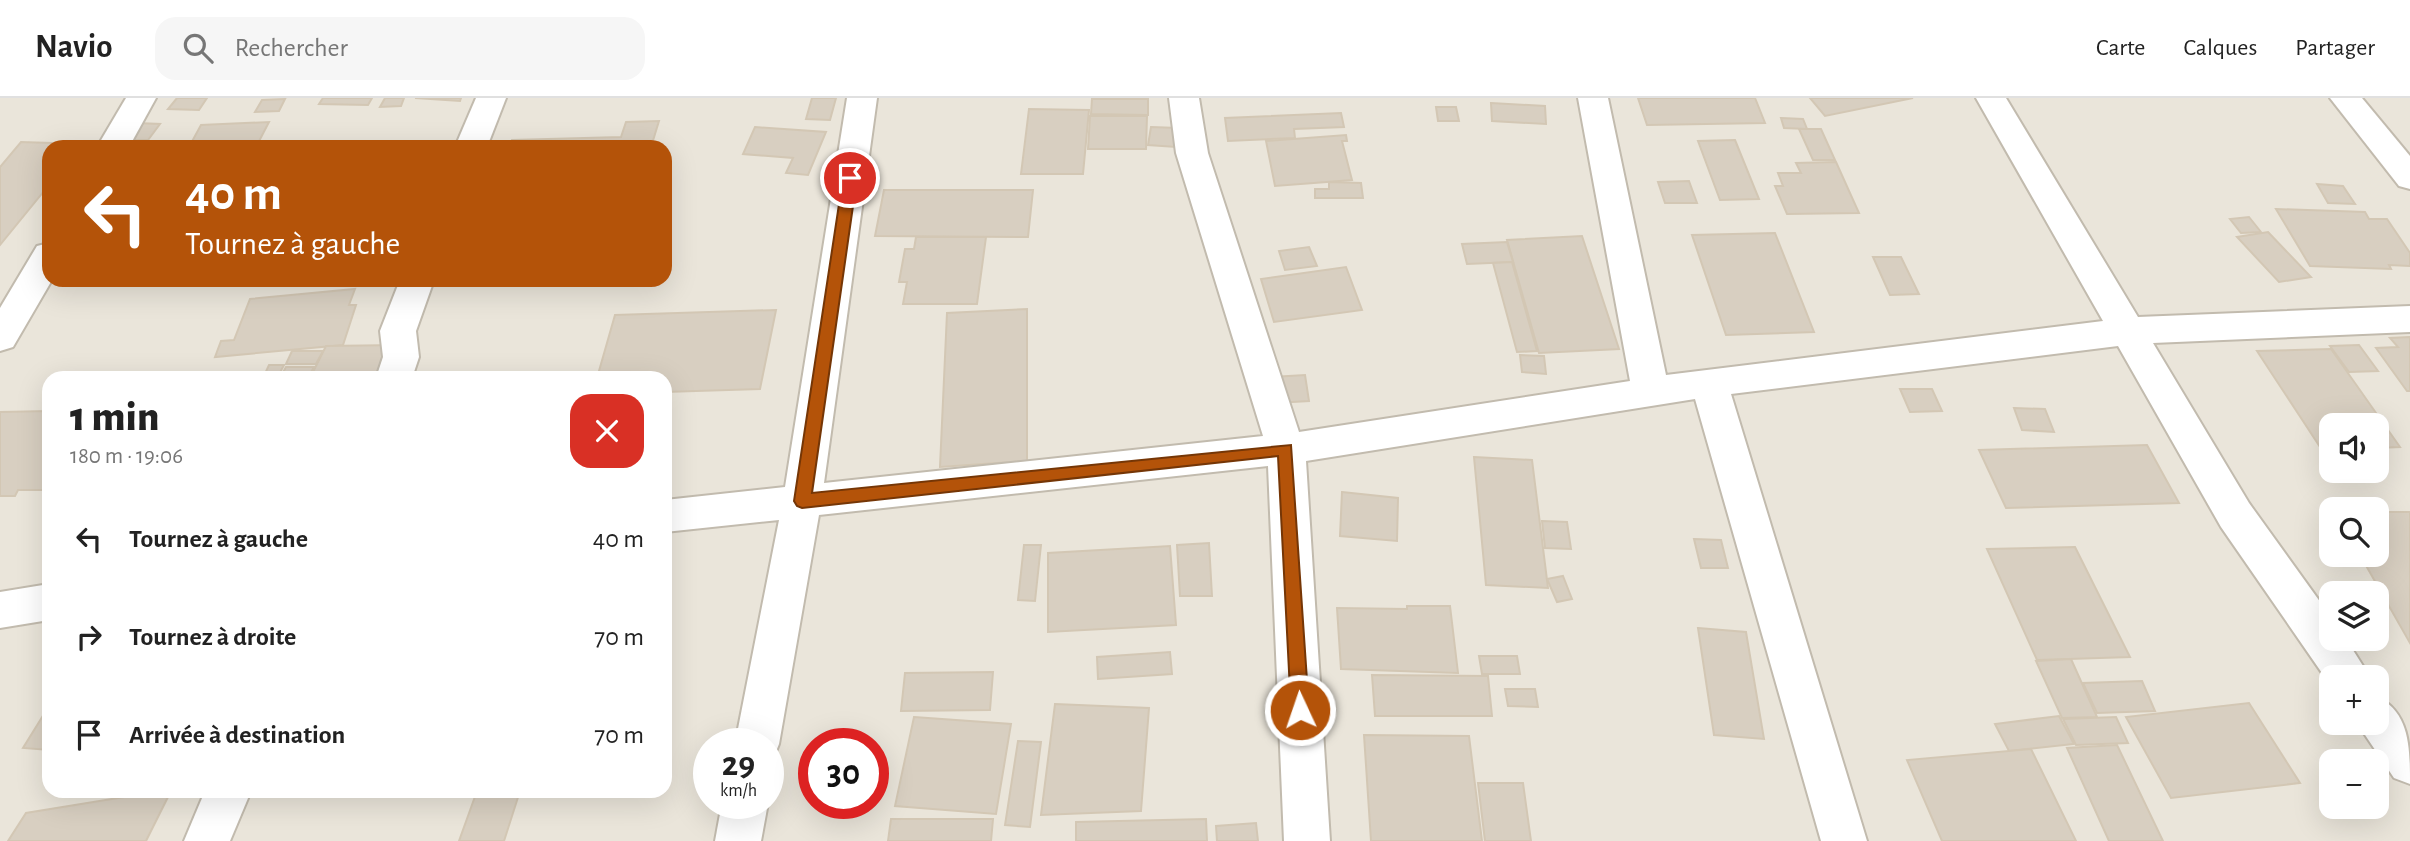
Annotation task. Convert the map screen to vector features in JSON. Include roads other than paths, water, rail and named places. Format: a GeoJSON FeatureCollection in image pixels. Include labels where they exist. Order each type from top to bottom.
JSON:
{"type":"FeatureCollection","features":[{"type":"Feature","properties":{"kind":"street"},"geometry":{"type":"LineString","coordinates":[[117,140],[141,98]]}},
{"type":"Feature","properties":{"kind":"street"},"geometry":{"type":"LineString","coordinates":[[474,140],[491,98]]}},
{"type":"Feature","properties":{"kind":"street"},"geometry":{"type":"LineString","coordinates":[[760,728],[802,501],[862,98]]}},
{"type":"Feature","properties":{"kind":"street"},"geometry":{"type":"LineString","coordinates":[[1184,98],[1192,153],[1286,449],[1307,841]]}},
{"type":"Feature","properties":{"kind":"street"},"geometry":{"type":"LineString","coordinates":[[1593,98],[1651,393]]}},
{"type":"Feature","properties":{"kind":"street"},"geometry":{"type":"LineString","coordinates":[[1992,98],[2235,516],[2341,665]]}},
{"type":"Feature","properties":{"kind":"street"},"geometry":{"type":"LineString","coordinates":[[2345,98],[2410,178]]}},
{"type":"Feature","properties":{"kind":"street"},"geometry":{"type":"LineString","coordinates":[[0,338],[42,267]]}},
{"type":"Feature","properties":{"kind":"street"},"geometry":{"type":"LineString","coordinates":[[396,371],[401,356],[398,331],[414,287]]}},
{"type":"Feature","properties":{"kind":"street"},"geometry":{"type":"LineString","coordinates":[[672,515],[1286,449],[1709,383],[2129,331],[2410,319]]}},
{"type":"Feature","properties":{"kind":"street"},"geometry":{"type":"LineString","coordinates":[[1709,383],[1844,841]]}},
{"type":"Feature","properties":{"kind":"street"},"geometry":{"type":"LineString","coordinates":[[0,610],[42,603]]}},
{"type":"Feature","properties":{"kind":"street"},"geometry":{"type":"LineString","coordinates":[[2389,734],[2410,763]]}},
{"type":"Feature","properties":{"kind":"street"},"geometry":{"type":"LineString","coordinates":[[207,841],[225,798]]}},
{"type":"Feature","properties":{"kind":"street"},"geometry":{"type":"LineString","coordinates":[[738,841],[742,819]]}}]}
